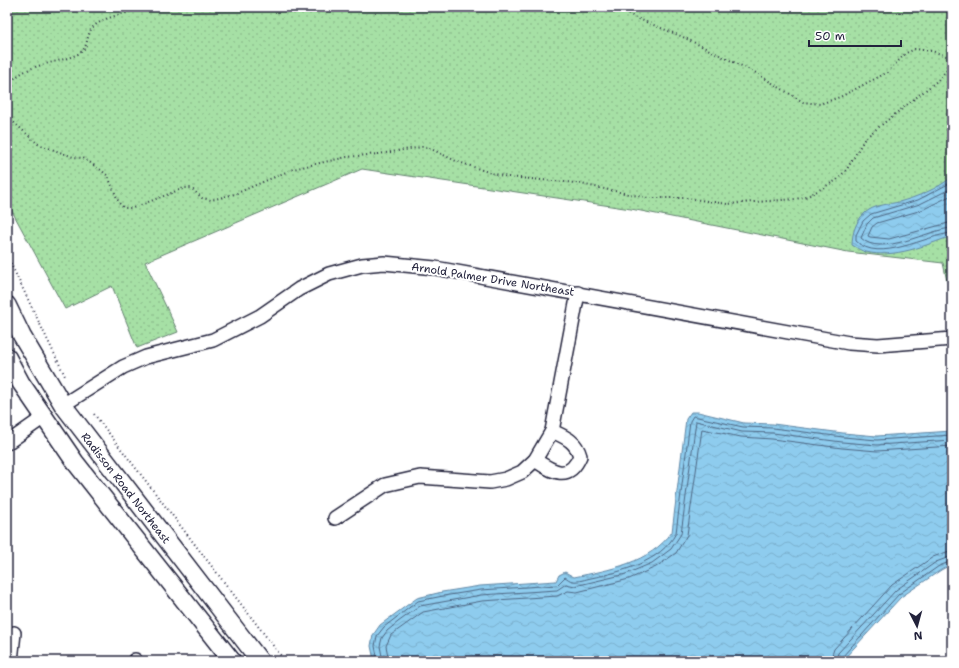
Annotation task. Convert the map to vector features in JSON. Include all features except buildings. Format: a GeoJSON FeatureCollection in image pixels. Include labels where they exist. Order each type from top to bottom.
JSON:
{"type":"FeatureCollection","features":[{"type":"Feature","properties":{"kind":"main road","name":"Radisson Road Northeast"},"geometry":{"type":"LineString","coordinates":[[7,305],[22,336],[63,404],[260,661]]}},
{"type":"Feature","properties":{"kind":"main road"},"geometry":{"type":"LineString","coordinates":[[7,349],[14,354],[32,383],[55,403],[63,404]]}},
{"type":"Feature","properties":{"kind":"main road","name":"Radisson Road Northeast"},"geometry":{"type":"LineString","coordinates":[[7,357],[21,383],[75,462],[232,661]]}},
{"type":"Feature","properties":{"kind":"main road"},"geometry":{"type":"LineString","coordinates":[[44,418],[54,421],[74,435],[107,476],[121,481]]}},
{"type":"Feature","properties":{"kind":"street","name":"Arnold Palmer Drive Northeast"},"geometry":{"type":"LineString","coordinates":[[63,404],[123,367],[146,357],[213,340],[260,316],[299,289],[329,274],[362,264],[384,263],[435,268],[849,343],[878,345],[952,339]]}},
{"type":"Feature","properties":{"kind":"street"},"geometry":{"type":"LineString","coordinates":[[335,518],[385,485],[420,478],[437,477],[490,482],[506,479],[522,472],[535,460],[552,431],[578,293]]}},
{"type":"Feature","properties":{"kind":"street"},"geometry":{"type":"LineString","coordinates":[[7,443],[44,418]]}},
{"type":"Feature","properties":{"kind":"street"},"geometry":{"type":"LineString","coordinates":[[535,460],[551,471],[558,473],[565,472],[576,464],[580,456],[575,445],[570,439],[552,431]]}},
{"type":"Feature","properties":{"kind":"street"},"geometry":{"type":"LineString","coordinates":[[11,661],[14,633]]}},
{"type":"Feature","properties":{"kind":"path"},"geometry":{"type":"LineString","coordinates":[[7,88],[17,76],[30,70],[76,55],[83,51],[93,27],[104,20],[143,7]]}},
{"type":"Feature","properties":{"kind":"path"},"geometry":{"type":"LineString","coordinates":[[618,7],[634,17],[683,37],[756,73],[803,102],[812,104],[830,102],[888,72],[906,53],[915,49],[932,51],[952,58]]}},
{"type":"Feature","properties":{"kind":"path"},"geometry":{"type":"LineString","coordinates":[[7,113],[10,119],[38,144],[73,157],[83,158],[101,170],[108,176],[119,203],[124,208],[133,208],[184,188],[191,188],[202,198],[211,200],[235,194],[293,169],[347,157],[379,154],[422,147],[431,149],[475,168],[508,177],[576,183],[648,198],[687,198],[716,203],[738,204],[762,200],[796,199],[808,196],[837,180],[848,169],[864,138],[937,81],[952,64]]}},
{"type":"Feature","properties":{"kind":"path"},"geometry":{"type":"LineString","coordinates":[[7,256],[66,378]]}},
{"type":"Feature","properties":{"kind":"path"},"geometry":{"type":"LineString","coordinates":[[94,414],[285,661]]}},
{"type":"Feature","properties":{"kind":"green space"},"geometry":{"type":"Polygon","coordinates":[[[7,7],[952,7],[952,304],[943,263],[848,252],[631,209],[362,169],[145,262],[178,332],[137,348],[112,286],[65,309],[7,202],[7,7]]]}},
{"type":"Feature","properties":{"kind":"water"},"geometry":{"type":"Polygon","coordinates":[[[952,177],[952,236],[921,247],[888,254],[866,252],[852,245],[856,225],[861,217],[869,210],[920,195],[952,177]]]}},
{"type":"Feature","properties":{"kind":"water"},"geometry":{"type":"Polygon","coordinates":[[[691,412],[698,412],[744,423],[773,424],[877,436],[952,431],[952,564],[901,597],[842,661],[374,660],[371,646],[373,635],[380,625],[417,598],[442,592],[480,586],[556,581],[559,575],[565,572],[574,577],[615,568],[641,558],[663,543],[672,532],[686,419],[691,412]]]}}]}
